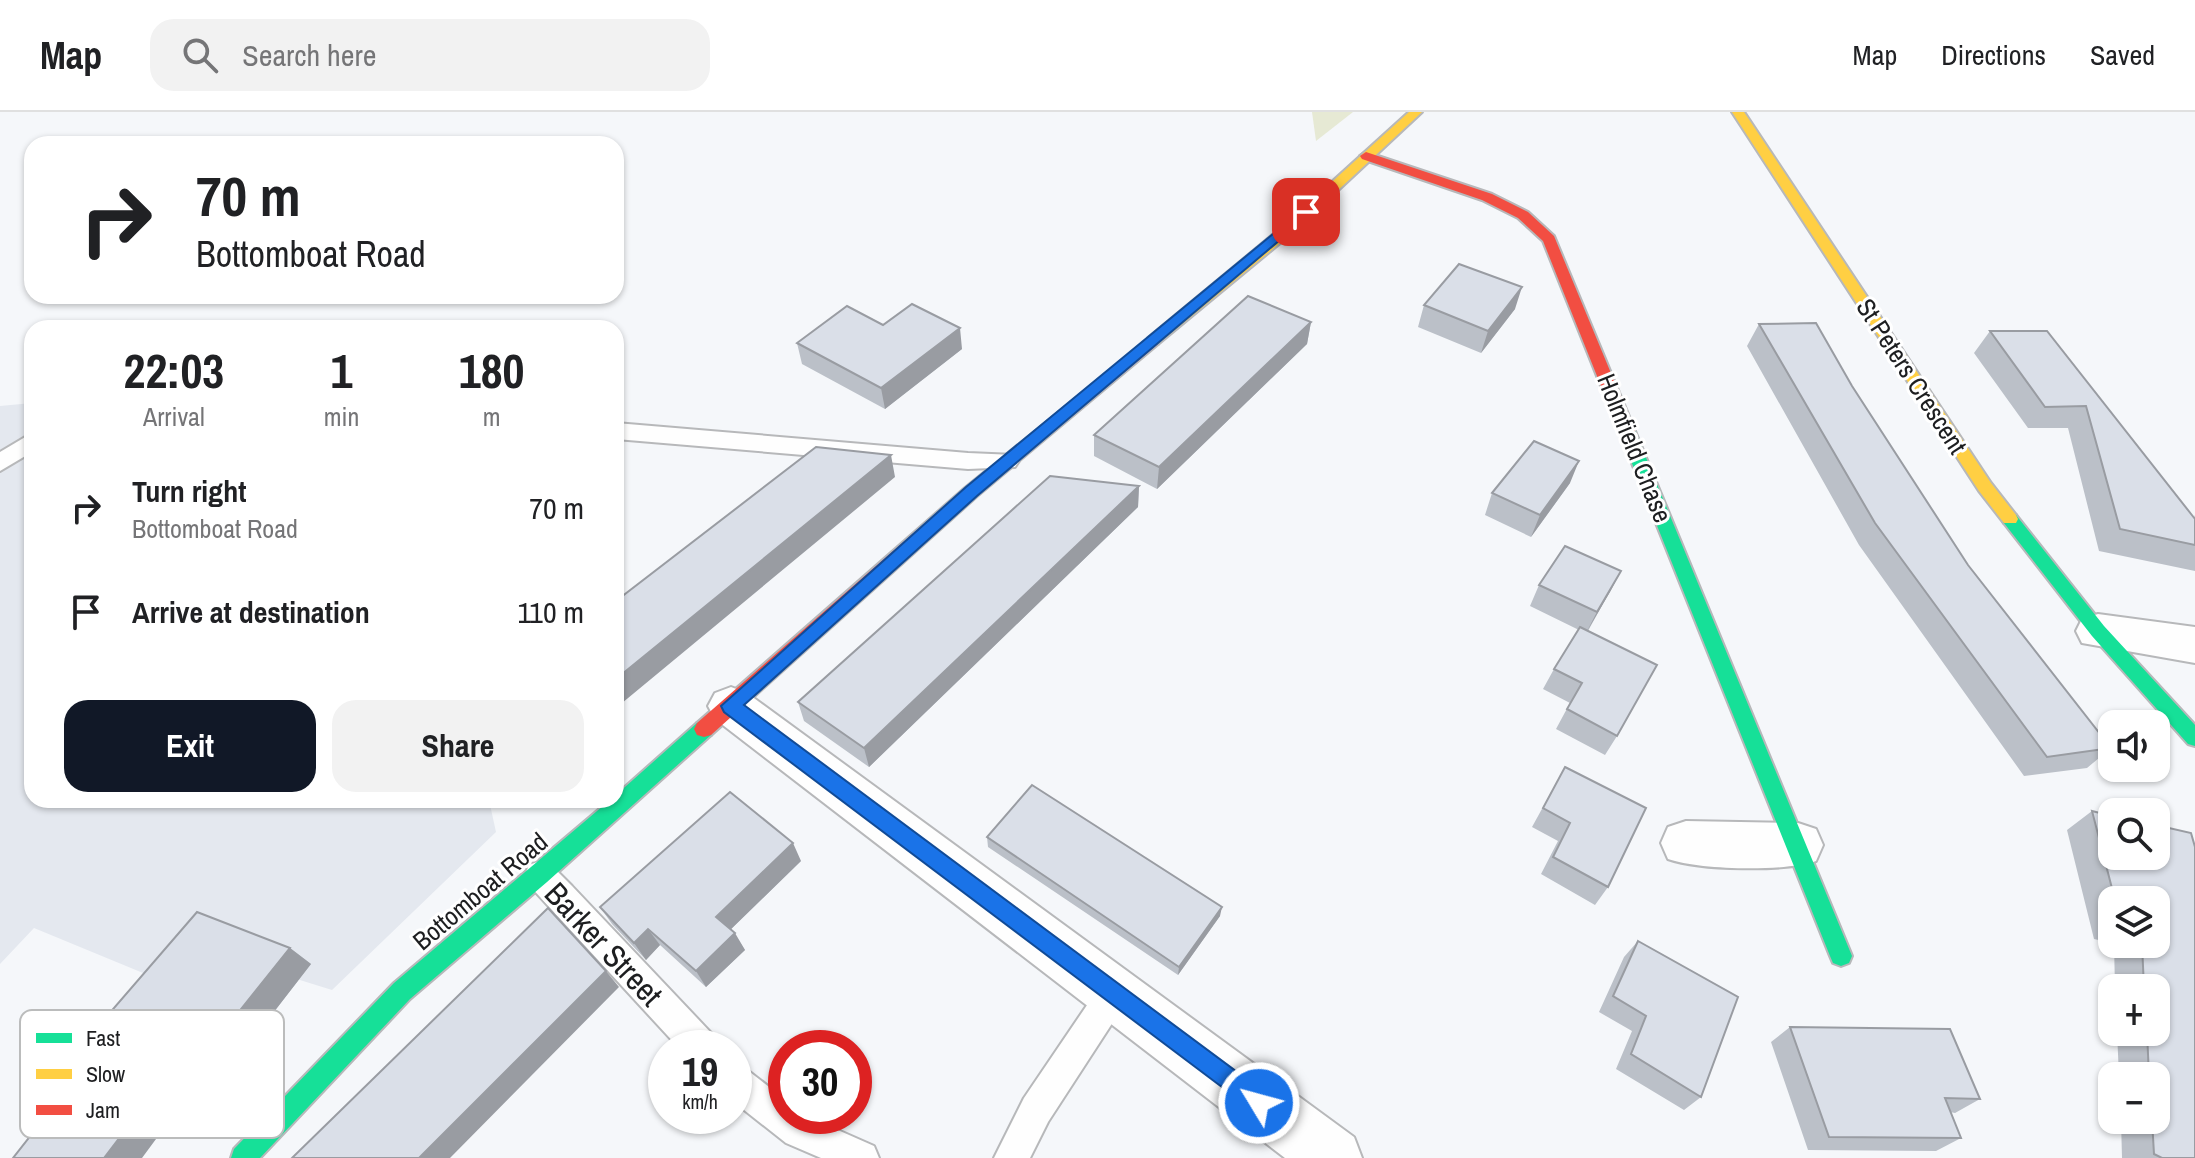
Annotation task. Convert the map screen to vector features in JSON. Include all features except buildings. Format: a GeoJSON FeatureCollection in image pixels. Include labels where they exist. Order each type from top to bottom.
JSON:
{"type":"FeatureCollection","features":[{"type":"Feature","properties":{"kind":"street","name":"Bottomboat Road"},"geometry":{"type":"LineString","coordinates":[[624,801],[1007,461],[1286,231],[1416,112]]}},
{"type":"Feature","properties":{"kind":"street","name":"St Peters Crescent"},"geometry":{"type":"LineString","coordinates":[[1738,112],[1985,487],[2098,631],[2195,738]]}},
{"type":"Feature","properties":{"kind":"street","name":"Holmfield Chase"},"geometry":{"type":"LineString","coordinates":[[1366,156],[1487,197],[1523,215],[1549,239],[1841,956]]}},
{"type":"Feature","properties":{"kind":"street"},"geometry":{"type":"LineString","coordinates":[[2098,631],[2195,645]]}},
{"type":"Feature","properties":{"kind":"street"},"geometry":{"type":"LineString","coordinates":[[731,706],[1333,1158]]}},
{"type":"Feature","properties":{"kind":"street","name":"Bottomboat Road"},"geometry":{"type":"LineString","coordinates":[[284,1115],[402,991],[616,808]]}},
{"type":"Feature","properties":{"kind":"street"},"geometry":{"type":"LineString","coordinates":[[1686,843],[1798,845]]}},
{"type":"Feature","properties":{"kind":"street","name":"Bottomboat Road"},"geometry":{"type":"LineString","coordinates":[[243,1158],[262,1138]]}},
{"type":"Feature","properties":{"kind":"lane"},"geometry":{"type":"LineString","coordinates":[[624,432],[968,461],[1007,461]]}},
{"type":"Feature","properties":{"kind":"lane"},"geometry":{"type":"LineString","coordinates":[[0,463],[24,446]]}},
{"type":"Feature","properties":{"kind":"lane","name":"Barker Street"},"geometry":{"type":"LineString","coordinates":[[540,875],[602,936],[685,1030]]}},
{"type":"Feature","properties":{"kind":"lane"},"geometry":{"type":"LineString","coordinates":[[1011,1158],[1036,1110],[1113,994]]}},
{"type":"Feature","properties":{"kind":"lane"},"geometry":{"type":"LineString","coordinates":[[752,1095],[798,1131],[862,1158]]}},
{"type":"Feature","properties":{"kind":"shaded area"},"geometry":{"type":"Polygon","coordinates":[[[24,404],[24,808],[491,808],[496,832],[332,990],[190,946],[160,980],[34,928],[0,964],[0,406],[24,404]]]}},
{"type":"Feature","properties":{"kind":"green space"},"geometry":{"type":"Polygon","coordinates":[[[1312,112],[1353,112],[1316,141],[1312,112]]]}},
{"type":"Feature","properties":{"kind":"traffic: fast"},"geometry":{"type":"LineString","coordinates":[[1627,431],[1841,956]]}},
{"type":"Feature","properties":{"kind":"traffic: fast"},"geometry":{"type":"LineString","coordinates":[[2010,519],[2098,631],[2195,738]]}},
{"type":"Feature","properties":{"kind":"traffic: fast"},"geometry":{"type":"LineString","coordinates":[[624,800],[704,729]]}},
{"type":"Feature","properties":{"kind":"traffic: fast"},"geometry":{"type":"LineString","coordinates":[[284,1115],[402,991],[615,808]]}},
{"type":"Feature","properties":{"kind":"traffic: fast"},"geometry":{"type":"LineString","coordinates":[[243,1158],[262,1138]]}},
{"type":"Feature","properties":{"kind":"traffic: slow"},"geometry":{"type":"LineString","coordinates":[[1153,341],[1286,231],[1416,112]]}},
{"type":"Feature","properties":{"kind":"traffic: slow"},"geometry":{"type":"LineString","coordinates":[[1738,112],[1985,487],[2010,519]]}},
{"type":"Feature","properties":{"kind":"traffic: jam"},"geometry":{"type":"LineString","coordinates":[[1366,156],[1487,197],[1523,215],[1549,239],[1627,431]]}},
{"type":"Feature","properties":{"kind":"traffic: jam"},"geometry":{"type":"LineString","coordinates":[[704,729],[971,492],[1153,341]]}},
{"type":"Feature","properties":{"kind":"route"},"geometry":{"type":"LineString","coordinates":[[1259,1103],[731,706],[1007,461],[1306,212]]}}]}
